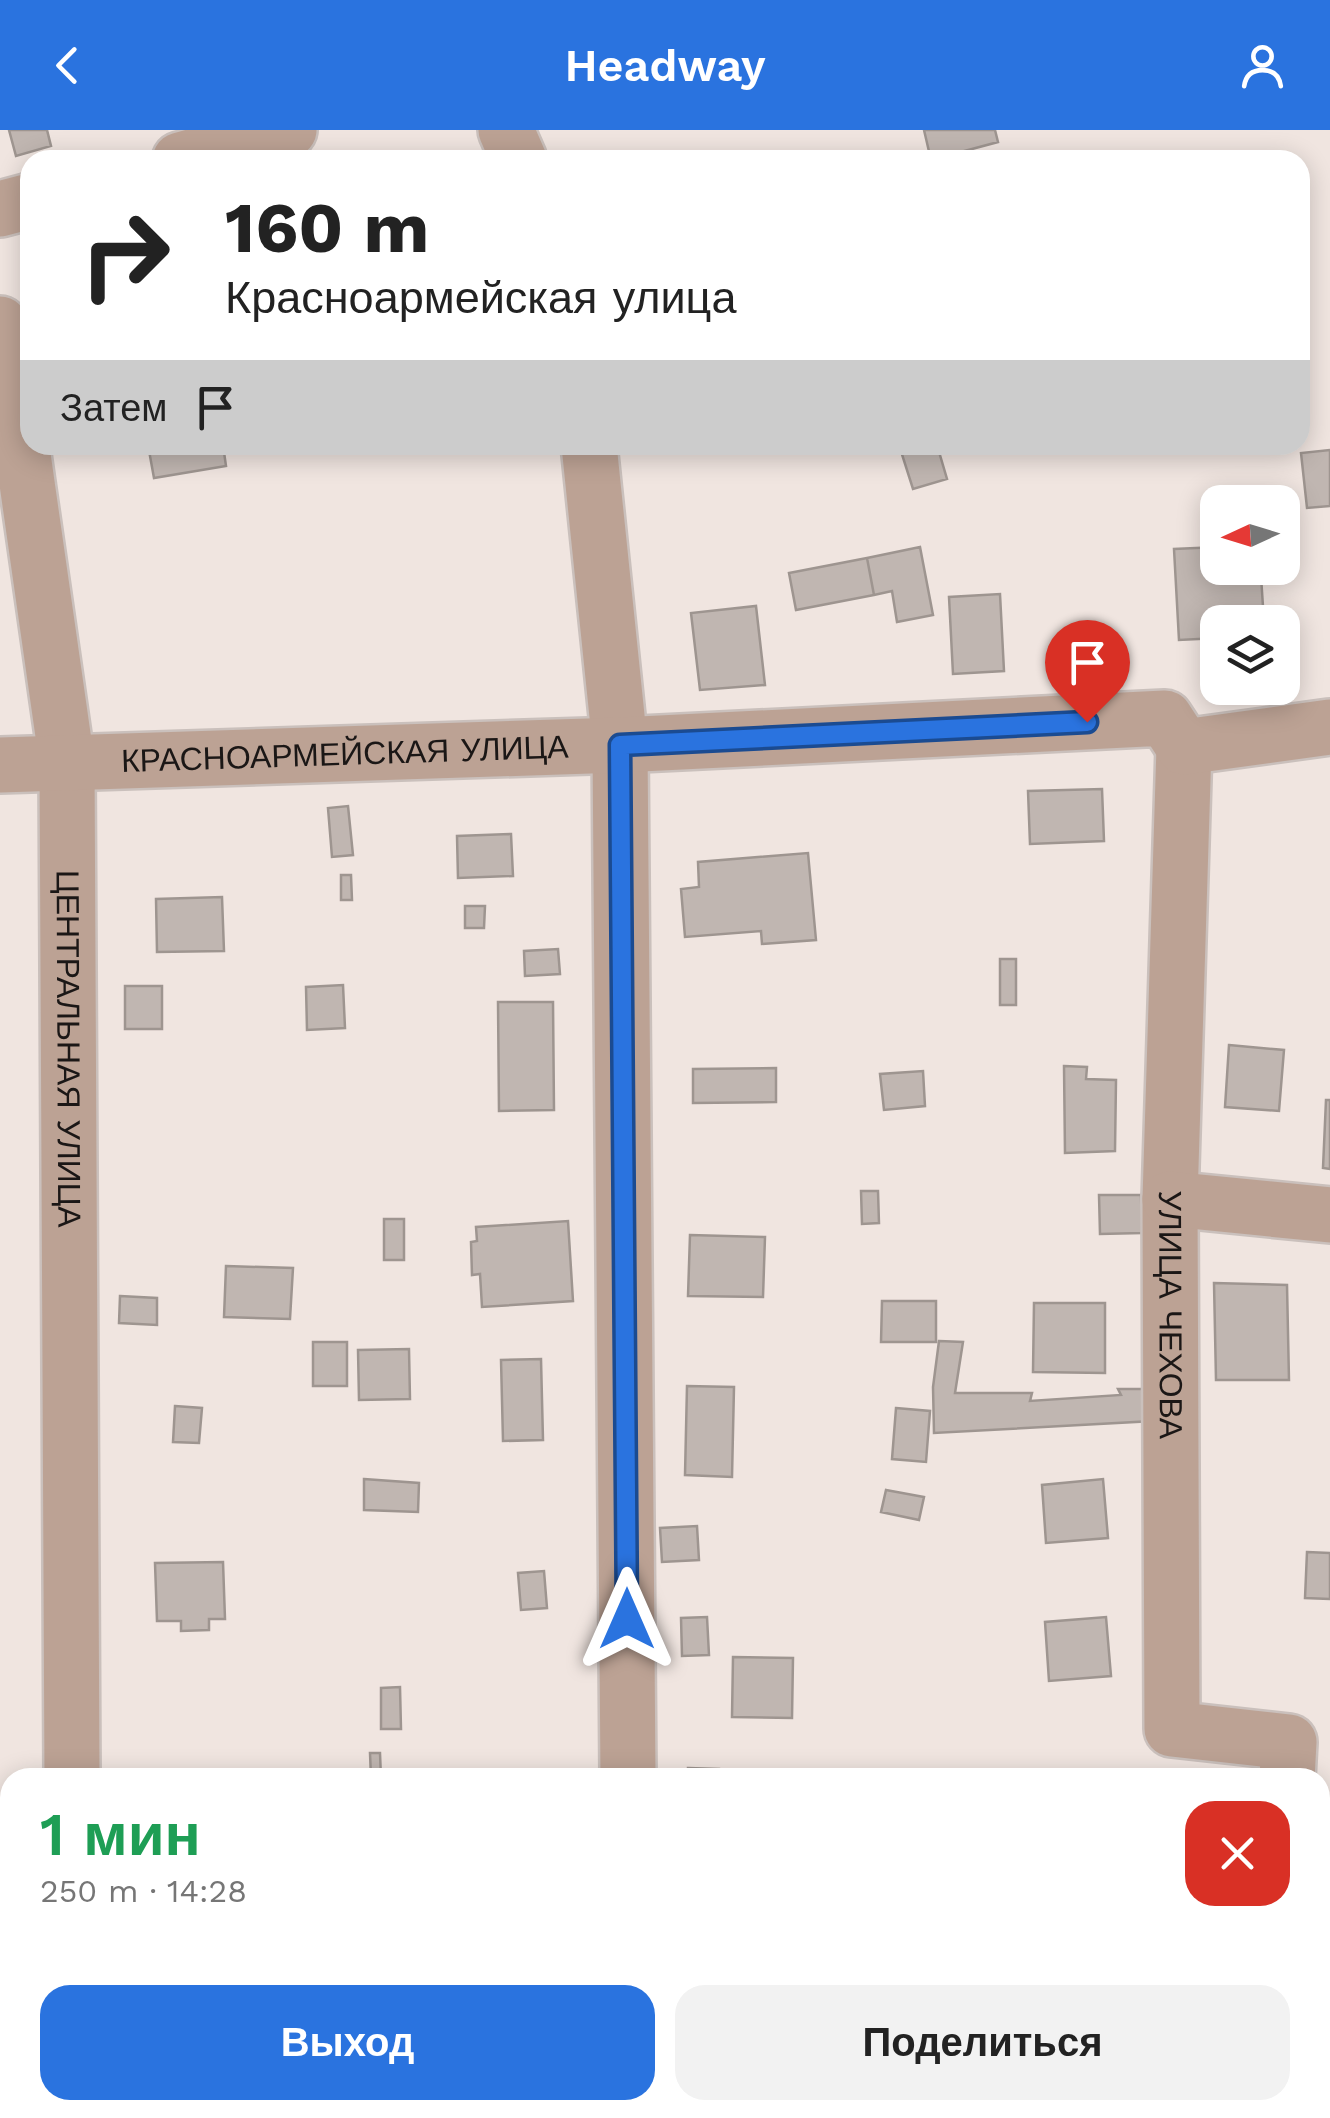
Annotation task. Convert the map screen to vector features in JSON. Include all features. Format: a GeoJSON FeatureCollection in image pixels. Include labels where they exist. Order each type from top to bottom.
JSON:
{"type":"FeatureCollection","features":[{"type":"Feature","properties":{"kind":"street"},"geometry":{"type":"LineString","coordinates":[[217,150],[290,130]]}},
{"type":"Feature","properties":{"kind":"street","name":"ЦЕНТРАЛЬНАЯ УЛИЦА"},"geometry":{"type":"LineString","coordinates":[[0,324],[20,435]]}},
{"type":"Feature","properties":{"kind":"street","name":"ЦЕНТРАЛЬНАЯ УЛИЦА"},"geometry":{"type":"LineString","coordinates":[[23,455],[66,763],[72,1768]]}},
{"type":"Feature","properties":{"kind":"street"},"geometry":{"type":"LineString","coordinates":[[590,455],[620,745],[628,1768]]}},
{"type":"Feature","properties":{"kind":"street","name":"КРАСНОАРМЕЙСКАЯ УЛИЦА"},"geometry":{"type":"LineString","coordinates":[[0,765],[620,745],[1164,718],[1184,748]]}},
{"type":"Feature","properties":{"kind":"street"},"geometry":{"type":"LineString","coordinates":[[1184,748],[1330,727]]}},
{"type":"Feature","properties":{"kind":"street","name":"УЛИЦА ЧЕХОВА"},"geometry":{"type":"LineString","coordinates":[[1184,748],[1170,1199],[1172,1728],[1302,1754]]}},
{"type":"Feature","properties":{"kind":"street"},"geometry":{"type":"LineString","coordinates":[[1170,1199],[1330,1215]]}},
{"type":"Feature","properties":{"kind":"building"},"geometry":{"type":"Polygon","coordinates":[[[9,130],[47,130],[51,146],[20,150],[16,156],[9,130]]]}},
{"type":"Feature","properties":{"kind":"building"},"geometry":{"type":"Polygon","coordinates":[[[924,130],[995,130],[998,142],[968,150],[929,150],[924,130]]]}},
{"type":"Feature","properties":{"kind":"building"},"geometry":{"type":"Polygon","coordinates":[[[1330,450],[1330,506],[1307,508],[1301,455],[1330,450]]]}},
{"type":"Feature","properties":{"kind":"building"},"geometry":{"type":"Polygon","coordinates":[[[150,455],[224,455],[226,466],[154,478],[150,455]]]}},
{"type":"Feature","properties":{"kind":"building"},"geometry":{"type":"Polygon","coordinates":[[[902,455],[940,455],[947,479],[913,489],[902,455]]]}},
{"type":"Feature","properties":{"kind":"building"},"geometry":{"type":"Polygon","coordinates":[[[920,547],[933,615],[897,622],[892,591],[874,595],[867,558],[920,547]]]}},
{"type":"Feature","properties":{"kind":"building"},"geometry":{"type":"Polygon","coordinates":[[[1200,548],[1200,585],[1262,585],[1263,605],[1200,605],[1200,639],[1179,640],[1174,549],[1200,548]]]}},
{"type":"Feature","properties":{"kind":"building"},"geometry":{"type":"Polygon","coordinates":[[[867,558],[874,595],[796,610],[789,573],[867,558]]]}},
{"type":"Feature","properties":{"kind":"building"},"geometry":{"type":"Polygon","coordinates":[[[1000,594],[1004,671],[953,674],[949,597],[1000,594]]]}},
{"type":"Feature","properties":{"kind":"building"},"geometry":{"type":"Polygon","coordinates":[[[756,606],[765,685],[700,690],[691,613],[756,606]]]}},
{"type":"Feature","properties":{"kind":"building"},"geometry":{"type":"Polygon","coordinates":[[[1102,789],[1104,841],[1030,844],[1028,791],[1102,789]]]}},
{"type":"Feature","properties":{"kind":"building"},"geometry":{"type":"Polygon","coordinates":[[[348,806],[353,855],[332,857],[328,808],[348,806]]]}},
{"type":"Feature","properties":{"kind":"building"},"geometry":{"type":"Polygon","coordinates":[[[511,834],[513,876],[458,878],[457,836],[511,834]]]}},
{"type":"Feature","properties":{"kind":"building"},"geometry":{"type":"Polygon","coordinates":[[[808,853],[816,940],[762,944],[761,931],[685,937],[681,889],[699,887],[698,862],[808,853]]]}},
{"type":"Feature","properties":{"kind":"building"},"geometry":{"type":"Polygon","coordinates":[[[341,875],[351,875],[352,900],[341,900],[341,875]]]}},
{"type":"Feature","properties":{"kind":"building"},"geometry":{"type":"Polygon","coordinates":[[[222,897],[224,951],[157,952],[156,899],[222,897]]]}},
{"type":"Feature","properties":{"kind":"building"},"geometry":{"type":"Polygon","coordinates":[[[465,906],[485,906],[484,928],[465,928],[465,906]]]}},
{"type":"Feature","properties":{"kind":"building"},"geometry":{"type":"Polygon","coordinates":[[[558,949],[560,974],[525,976],[524,951],[558,949]]]}},
{"type":"Feature","properties":{"kind":"building"},"geometry":{"type":"Polygon","coordinates":[[[1000,959],[1016,959],[1016,1005],[1000,1005],[1000,959]]]}},
{"type":"Feature","properties":{"kind":"building"},"geometry":{"type":"Polygon","coordinates":[[[343,985],[345,1028],[307,1030],[306,987],[343,985]]]}},
{"type":"Feature","properties":{"kind":"building"},"geometry":{"type":"Polygon","coordinates":[[[125,986],[162,986],[162,1029],[125,1029],[125,986]]]}},
{"type":"Feature","properties":{"kind":"building"},"geometry":{"type":"Polygon","coordinates":[[[498,1002],[553,1002],[554,1110],[499,1111],[498,1002]]]}},
{"type":"Feature","properties":{"kind":"building"},"geometry":{"type":"Polygon","coordinates":[[[1229,1045],[1284,1050],[1279,1111],[1225,1107],[1229,1045]]]}},
{"type":"Feature","properties":{"kind":"building"},"geometry":{"type":"Polygon","coordinates":[[[1064,1066],[1087,1067],[1086,1079],[1116,1080],[1115,1151],[1065,1153],[1064,1066]]]}},
{"type":"Feature","properties":{"kind":"building"},"geometry":{"type":"Polygon","coordinates":[[[776,1068],[776,1102],[693,1103],[693,1069],[776,1068]]]}},
{"type":"Feature","properties":{"kind":"building"},"geometry":{"type":"Polygon","coordinates":[[[923,1071],[925,1106],[884,1110],[880,1074],[923,1071]]]}},
{"type":"Feature","properties":{"kind":"building"},"geometry":{"type":"Polygon","coordinates":[[[1326,1100],[1330,1100],[1330,1169],[1323,1168],[1326,1100]]]}},
{"type":"Feature","properties":{"kind":"building"},"geometry":{"type":"Polygon","coordinates":[[[861,1191],[878,1191],[879,1223],[862,1224],[861,1191]]]}},
{"type":"Feature","properties":{"kind":"building"},"geometry":{"type":"Polygon","coordinates":[[[1099,1195],[1141,1195],[1142,1233],[1100,1234],[1099,1195]]]}},
{"type":"Feature","properties":{"kind":"building"},"geometry":{"type":"Polygon","coordinates":[[[384,1219],[404,1219],[404,1260],[384,1260],[384,1219]]]}},
{"type":"Feature","properties":{"kind":"building"},"geometry":{"type":"Polygon","coordinates":[[[568,1221],[573,1301],[482,1307],[480,1274],[472,1275],[471,1242],[477,1241],[476,1227],[568,1221]]]}},
{"type":"Feature","properties":{"kind":"building"},"geometry":{"type":"Polygon","coordinates":[[[690,1235],[765,1237],[763,1297],[688,1296],[690,1235]]]}},
{"type":"Feature","properties":{"kind":"building"},"geometry":{"type":"Polygon","coordinates":[[[226,1266],[293,1268],[290,1319],[224,1317],[226,1266]]]}},
{"type":"Feature","properties":{"kind":"building"},"geometry":{"type":"Polygon","coordinates":[[[1214,1283],[1287,1285],[1289,1380],[1216,1380],[1214,1283]]]}},
{"type":"Feature","properties":{"kind":"building"},"geometry":{"type":"Polygon","coordinates":[[[120,1296],[157,1298],[157,1325],[119,1323],[120,1296]]]}},
{"type":"Feature","properties":{"kind":"building"},"geometry":{"type":"Polygon","coordinates":[[[882,1301],[936,1301],[936,1342],[881,1342],[882,1301]]]}},
{"type":"Feature","properties":{"kind":"building"},"geometry":{"type":"Polygon","coordinates":[[[1034,1303],[1105,1303],[1105,1373],[1033,1372],[1034,1303]]]}},
{"type":"Feature","properties":{"kind":"building"},"geometry":{"type":"Polygon","coordinates":[[[939,1341],[963,1342],[955,1393],[1032,1393],[1030,1401],[1121,1395],[1118,1389],[1151,1389],[1153,1421],[934,1433],[933,1387],[939,1341]]]}},
{"type":"Feature","properties":{"kind":"building"},"geometry":{"type":"Polygon","coordinates":[[[313,1342],[347,1342],[347,1386],[313,1386],[313,1342]]]}},
{"type":"Feature","properties":{"kind":"building"},"geometry":{"type":"Polygon","coordinates":[[[409,1349],[410,1399],[359,1400],[358,1350],[409,1349]]]}},
{"type":"Feature","properties":{"kind":"building"},"geometry":{"type":"Polygon","coordinates":[[[541,1359],[543,1440],[503,1441],[501,1360],[541,1359]]]}},
{"type":"Feature","properties":{"kind":"building"},"geometry":{"type":"Polygon","coordinates":[[[687,1386],[734,1387],[732,1477],[685,1475],[687,1386]]]}},
{"type":"Feature","properties":{"kind":"building"},"geometry":{"type":"Polygon","coordinates":[[[175,1406],[202,1408],[199,1443],[173,1442],[175,1406]]]}},
{"type":"Feature","properties":{"kind":"building"},"geometry":{"type":"Polygon","coordinates":[[[896,1408],[930,1411],[926,1462],[892,1459],[896,1408]]]}},
{"type":"Feature","properties":{"kind":"building"},"geometry":{"type":"Polygon","coordinates":[[[364,1479],[419,1483],[418,1512],[364,1510],[364,1479]]]}},
{"type":"Feature","properties":{"kind":"building"},"geometry":{"type":"Polygon","coordinates":[[[1103,1479],[1108,1538],[1046,1543],[1042,1485],[1103,1479]]]}},
{"type":"Feature","properties":{"kind":"building"},"geometry":{"type":"Polygon","coordinates":[[[886,1490],[924,1497],[919,1520],[881,1512],[886,1490]]]}},
{"type":"Feature","properties":{"kind":"building"},"geometry":{"type":"Polygon","coordinates":[[[697,1526],[699,1560],[662,1562],[660,1528],[697,1526]]]}},
{"type":"Feature","properties":{"kind":"building"},"geometry":{"type":"Polygon","coordinates":[[[1307,1552],[1330,1553],[1330,1599],[1305,1598],[1307,1552]]]}},
{"type":"Feature","properties":{"kind":"building"},"geometry":{"type":"Polygon","coordinates":[[[223,1562],[225,1619],[209,1619],[209,1630],[181,1631],[181,1621],[157,1621],[155,1563],[223,1562]]]}},
{"type":"Feature","properties":{"kind":"building"},"geometry":{"type":"Polygon","coordinates":[[[544,1571],[547,1608],[521,1610],[518,1573],[544,1571]]]}},
{"type":"Feature","properties":{"kind":"building"},"geometry":{"type":"Polygon","coordinates":[[[707,1617],[709,1655],[682,1656],[681,1618],[707,1617]]]}},
{"type":"Feature","properties":{"kind":"building"},"geometry":{"type":"Polygon","coordinates":[[[1106,1617],[1111,1676],[1049,1681],[1045,1622],[1106,1617]]]}},
{"type":"Feature","properties":{"kind":"building"},"geometry":{"type":"Polygon","coordinates":[[[733,1657],[793,1658],[792,1718],[732,1717],[733,1657]]]}},
{"type":"Feature","properties":{"kind":"building"},"geometry":{"type":"Polygon","coordinates":[[[400,1687],[401,1729],[381,1729],[381,1688],[400,1687]]]}},
{"type":"Feature","properties":{"kind":"building"},"geometry":{"type":"Polygon","coordinates":[[[370,1753],[380,1753],[381,1768],[371,1768],[370,1753]]]}},
{"type":"Feature","properties":{"kind":"route"},"geometry":{"type":"LineString","coordinates":[[627,1619],[620,745],[1087,722]]}}]}
